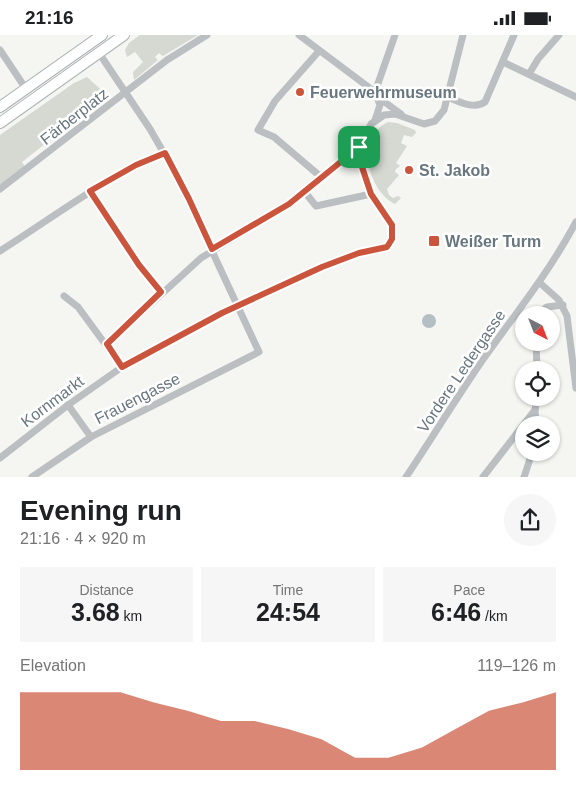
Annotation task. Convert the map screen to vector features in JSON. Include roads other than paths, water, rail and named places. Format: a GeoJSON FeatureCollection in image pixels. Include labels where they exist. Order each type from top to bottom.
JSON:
{"type":"FeatureCollection","features":[{"type":"Feature","properties":{"kind":"main road"},"geometry":{"type":"LineString","coordinates":[[0,107],[91,38],[102,35]]}},
{"type":"Feature","properties":{"kind":"main road"},"geometry":{"type":"LineString","coordinates":[[0,123],[124,35]]}},
{"type":"Feature","properties":{"kind":"main road"},"geometry":{"type":"LineString","coordinates":[[91,38],[98,53]]}},
{"type":"Feature","properties":{"kind":"street","name":"Färberplatz"},"geometry":{"type":"LineString","coordinates":[[0,189],[39,161],[167,59],[207,35]]}},
{"type":"Feature","properties":{"kind":"street"},"geometry":{"type":"LineString","coordinates":[[299,35],[404,116],[420,123],[431,123],[438,119],[444,110],[463,35]]}},
{"type":"Feature","properties":{"kind":"street"},"geometry":{"type":"LineString","coordinates":[[304,191],[316,206],[371,194],[361,164],[359,147],[380,109],[377,95],[395,35]]}},
{"type":"Feature","properties":{"kind":"street"},"geometry":{"type":"LineString","coordinates":[[447,97],[476,106],[482,104],[487,99],[514,35]]}},
{"type":"Feature","properties":{"kind":"street"},"geometry":{"type":"LineString","coordinates":[[530,74],[538,59],[559,35]]}},
{"type":"Feature","properties":{"kind":"street"},"geometry":{"type":"LineString","coordinates":[[0,50],[26,89]]}},
{"type":"Feature","properties":{"kind":"street"},"geometry":{"type":"LineString","coordinates":[[319,51],[275,101],[258,130],[274,137],[321,177]]}},
{"type":"Feature","properties":{"kind":"street"},"geometry":{"type":"LineString","coordinates":[[98,53],[165,153],[189,199],[238,306]]}},
{"type":"Feature","properties":{"kind":"street"},"geometry":{"type":"LineString","coordinates":[[503,62],[576,97]]}},
{"type":"Feature","properties":{"kind":"street"},"geometry":{"type":"LineString","coordinates":[[375,120],[387,114],[404,116]]}},
{"type":"Feature","properties":{"kind":"street"},"geometry":{"type":"LineString","coordinates":[[107,344],[161,292],[212,249],[289,204],[359,147]]}},
{"type":"Feature","properties":{"kind":"street"},"geometry":{"type":"LineString","coordinates":[[0,251],[90,191],[136,165],[165,153]]}},
{"type":"Feature","properties":{"kind":"street"},"geometry":{"type":"LineString","coordinates":[[90,191],[139,265],[161,292]]}},
{"type":"Feature","properties":{"kind":"street","name":"Kornmarkt"},"geometry":{"type":"LineString","coordinates":[[0,459],[68,405],[122,367],[238,306],[322,267],[359,253],[382,248],[391,242],[392,228],[371,194]]}},
{"type":"Feature","properties":{"kind":"street","name":"Vordere Ledergasse"},"geometry":{"type":"LineString","coordinates":[[522,306],[558,256],[576,222]]}},
{"type":"Feature","properties":{"kind":"street"},"geometry":{"type":"LineString","coordinates":[[540,283],[563,305],[570,327],[576,388]]}},
{"type":"Feature","properties":{"kind":"street"},"geometry":{"type":"LineString","coordinates":[[64,296],[78,307],[107,344],[122,367]]}},
{"type":"Feature","properties":{"kind":"street"},"geometry":{"type":"LineString","coordinates":[[555,306],[563,305]]}},
{"type":"Feature","properties":{"kind":"street","name":"Frauengasse"},"geometry":{"type":"LineString","coordinates":[[32,477],[92,437],[259,352],[238,306]]}},
{"type":"Feature","properties":{"kind":"street","name":"Vordere Ledergasse"},"geometry":{"type":"LineString","coordinates":[[406,477],[515,315]]}},
{"type":"Feature","properties":{"kind":"street"},"geometry":{"type":"LineString","coordinates":[[68,405],[92,437]]}},
{"type":"Feature","properties":{"kind":"street"},"geometry":{"type":"LineString","coordinates":[[535,416],[536,406]]}},
{"type":"Feature","properties":{"kind":"street"},"geometry":{"type":"LineString","coordinates":[[483,477],[535,410]]}},
{"type":"Feature","properties":{"kind":"street"},"geometry":{"type":"LineString","coordinates":[[524,477],[529,461]]}},
{"type":"Feature","properties":{"kind":"place","name":"Feuerwehrmuseum"},"geometry":{"type":"Point","coordinates":[300,92]}},
{"type":"Feature","properties":{"kind":"place","name":"St. Jakob"},"geometry":{"type":"Point","coordinates":[409,170]}},
{"type":"Feature","properties":{"kind":"place","name":"Weißer Turm"},"geometry":{"type":"Point","coordinates":[434,241]}}]}
